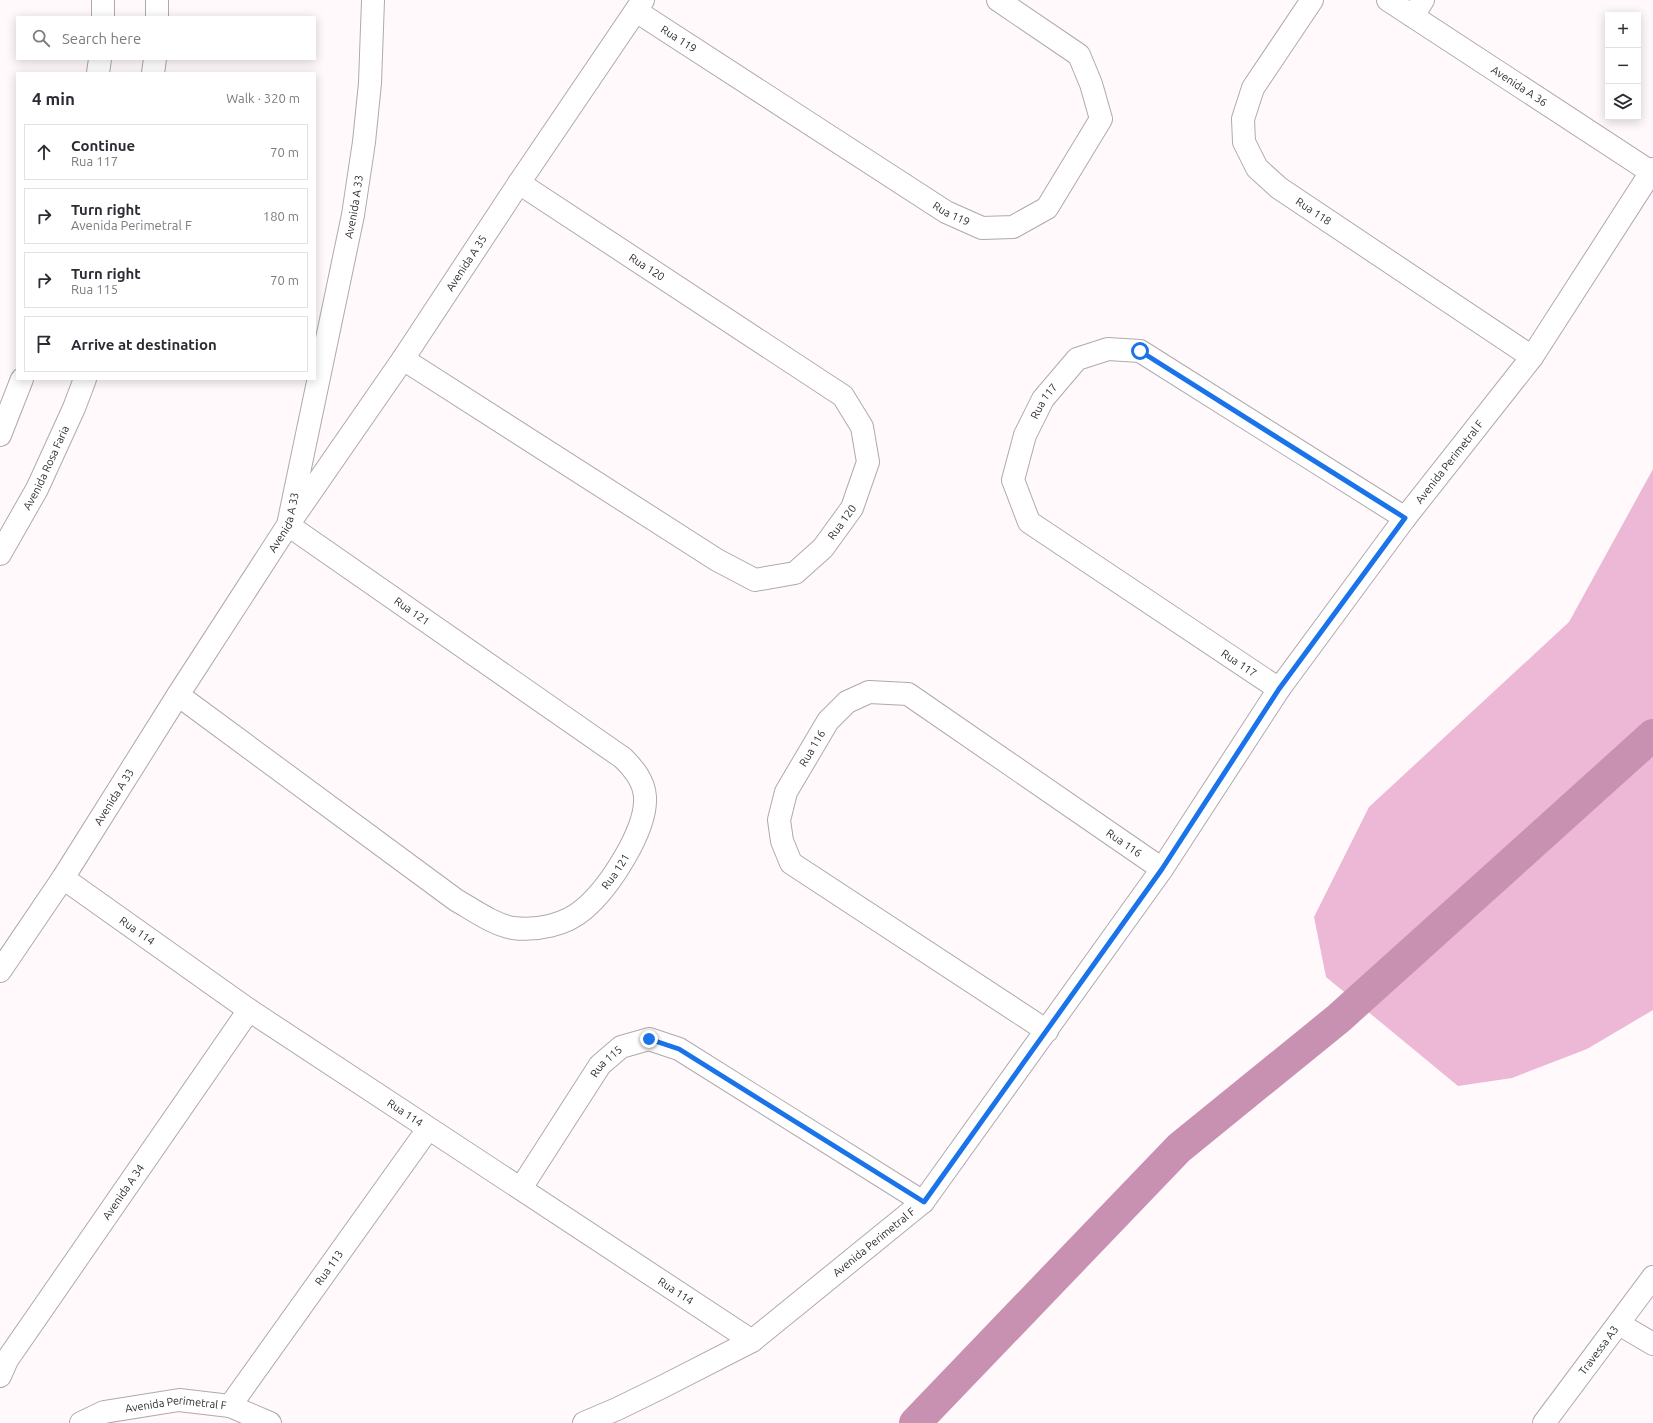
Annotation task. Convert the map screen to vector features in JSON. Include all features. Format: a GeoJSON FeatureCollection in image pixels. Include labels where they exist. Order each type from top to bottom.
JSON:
{"type":"FeatureCollection","features":[{"type":"Feature","properties":{"kind":"street"},"geometry":{"type":"LineString","coordinates":[[103,0],[103,16]]}},
{"type":"Feature","properties":{"kind":"street"},"geometry":{"type":"LineString","coordinates":[[157,0],[157,16]]}},
{"type":"Feature","properties":{"kind":"street","name":"Avenida A 33"},"geometry":{"type":"LineString","coordinates":[[0,971],[63,878],[178,695],[288,526],[354,208],[364,142],[370,84],[373,0]]}},
{"type":"Feature","properties":{"kind":"street","name":"Rua 119"},"geometry":{"type":"LineString","coordinates":[[640,5],[946,212],[982,228],[1013,227],[1047,208],[1102,119],[1092,84],[1079,55],[998,0]]}},
{"type":"Feature","properties":{"kind":"street","name":"Rua 118"},"geometry":{"type":"LineString","coordinates":[[1312,0],[1253,88],[1243,119],[1244,142],[1257,168],[1279,188],[1532,357]]}},
{"type":"Feature","properties":{"kind":"street","name":"Avenida A 36"},"geometry":{"type":"LineString","coordinates":[[1388,0],[1418,8],[1652,171]]}},
{"type":"Feature","properties":{"kind":"street","name":"Avenida A 35"},"geometry":{"type":"LineString","coordinates":[[288,526],[403,359],[518,183],[640,5]]}},
{"type":"Feature","properties":{"kind":"street"},"geometry":{"type":"LineString","coordinates":[[98,72],[100,60]]}},
{"type":"Feature","properties":{"kind":"street"},"geometry":{"type":"LineString","coordinates":[[154,72],[155,60]]}},
{"type":"Feature","properties":{"kind":"street","name":"Avenida Perimetral F"},"geometry":{"type":"LineString","coordinates":[[584,1423],[644,1396],[752,1341],[924,1202],[1162,869],[1279,689],[1405,518],[1532,357],[1652,171]]}},
{"type":"Feature","properties":{"kind":"street","name":"Rua 120"},"geometry":{"type":"LineString","coordinates":[[403,359],[717,560],[755,580],[795,573],[823,548],[852,508],[868,462],[862,427],[843,396],[518,183]]}},
{"type":"Feature","properties":{"kind":"street","name":"Rua 117"},"geometry":{"type":"LineString","coordinates":[[1279,689],[1029,522],[1013,480],[1025,435],[1043,399],[1077,359],[1108,349],[1140,351],[1405,518]]}},
{"type":"Feature","properties":{"kind":"street"},"geometry":{"type":"LineString","coordinates":[[0,435],[22,380]]}},
{"type":"Feature","properties":{"kind":"street","name":"Avenida Rosa Faria"},"geometry":{"type":"LineString","coordinates":[[0,554],[37,489],[74,408],[85,380]]}},
{"type":"Feature","properties":{"kind":"street","name":"Rua 121"},"geometry":{"type":"LineString","coordinates":[[178,695],[456,900],[489,919],[511,928],[529,928],[555,924],[568,919],[584,910],[616,871],[630,848],[644,814],[645,796],[639,777],[633,768],[623,758],[288,526]]}},
{"type":"Feature","properties":{"kind":"street","name":"Rua 116"},"geometry":{"type":"LineString","coordinates":[[1047,1031],[791,863],[782,841],[778,820],[786,792],[828,721],[847,702],[869,692],[908,694],[1162,869]]}},
{"type":"Feature","properties":{"kind":"street","name":"Rua 114"},"geometry":{"type":"LineString","coordinates":[[63,878],[249,1010],[752,1341]]}},
{"type":"Feature","properties":{"kind":"street","name":"Avenida A 34"},"geometry":{"type":"LineString","coordinates":[[0,1376],[7,1360],[249,1010]]}},
{"type":"Feature","properties":{"kind":"street","name":"Rua 115"},"geometry":{"type":"LineString","coordinates":[[520,1188],[600,1065],[621,1047],[649,1039],[679,1049],[924,1202]]}},
{"type":"Feature","properties":{"kind":"street","name":"Rua 113"},"geometry":{"type":"LineString","coordinates":[[230,1406],[428,1129]]}},
{"type":"Feature","properties":{"kind":"street","name":"Travessa A3"},"geometry":{"type":"LineString","coordinates":[[1544,1423],[1653,1277]]}},
{"type":"Feature","properties":{"kind":"street"},"geometry":{"type":"LineString","coordinates":[[1619,1324],[1653,1344]]}},
{"type":"Feature","properties":{"kind":"street","name":"Avenida Perimetral F"},"geometry":{"type":"LineString","coordinates":[[81,1423],[104,1412],[180,1400],[230,1406],[270,1423]]}},
{"type":"Feature","properties":{"kind":"shaded area"},"geometry":{"type":"Polygon","coordinates":[[[1653,469],[1653,1010],[1587,1049],[1512,1078],[1458,1086],[1326,977],[1314,917],[1369,807],[1569,622],[1653,469]]]}},
{"type":"Feature","properties":{"kind":"waterway"},"geometry":{"type":"LineString","coordinates":[[915,1423],[1179,1148],[1339,1018],[1653,735]]}},
{"type":"Feature","properties":{"kind":"route"},"geometry":{"type":"LineString","coordinates":[[649,1039],[679,1049],[924,1202],[1047,1031],[1162,869],[1279,689],[1405,518],[1140,351]]}}]}
